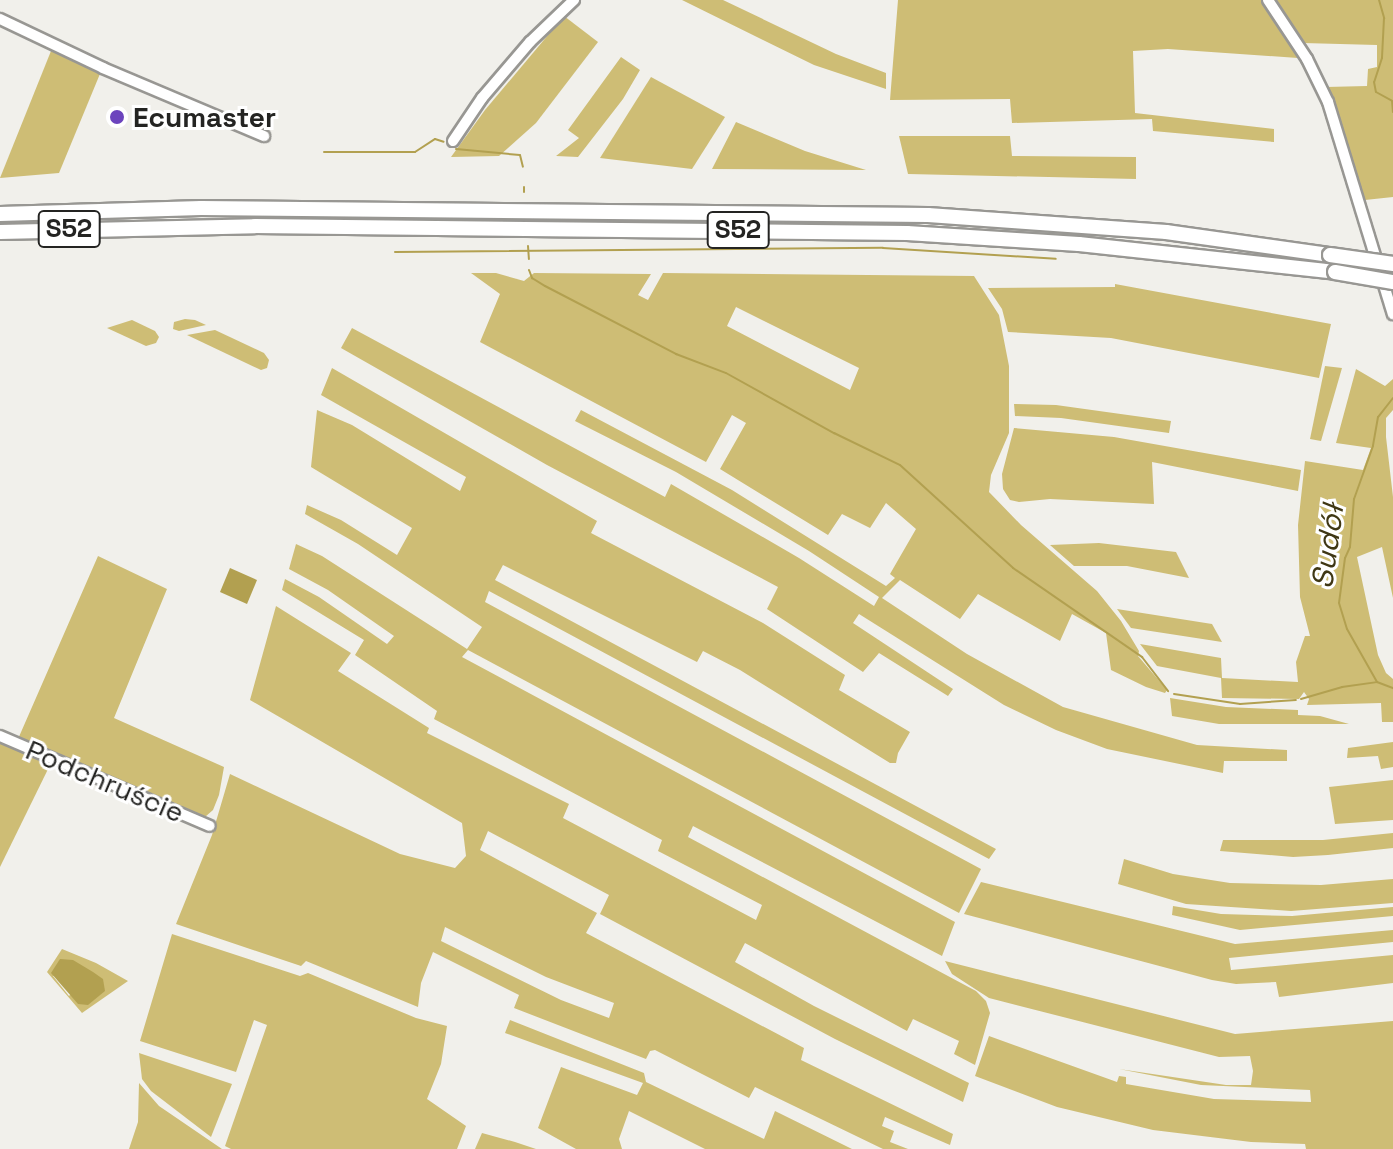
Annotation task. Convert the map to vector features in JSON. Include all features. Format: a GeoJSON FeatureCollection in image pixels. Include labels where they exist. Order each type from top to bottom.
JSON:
{"type":"FeatureCollection","features":[{"type":"Feature","properties":{"kind":"highway","name":"S52"},"geometry":{"type":"LineString","coordinates":[[0,214],[201,208],[898,214],[1151,231],[1393,264]]}},
{"type":"Feature","properties":{"kind":"highway","name":"S52"},"geometry":{"type":"LineString","coordinates":[[0,232],[270,226],[875,232],[1079,244],[1335,272],[1393,282]]}},
{"type":"Feature","properties":{"kind":"street"},"geometry":{"type":"LineString","coordinates":[[453,141],[482,98],[530,42],[574,0]]}},
{"type":"Feature","properties":{"kind":"street"},"geometry":{"type":"LineString","coordinates":[[1268,0],[1307,59],[1328,102],[1393,314]]}},
{"type":"Feature","properties":{"kind":"street"},"geometry":{"type":"LineString","coordinates":[[0,19],[103,68],[264,136]]}},
{"type":"Feature","properties":{"kind":"street","name":"Podchruście"},"geometry":{"type":"LineString","coordinates":[[0,736],[210,826]]}},
{"type":"Feature","properties":{"kind":"shaded area"},"geometry":{"type":"Polygon","coordinates":[[[682,0],[723,0],[836,54],[886,73],[886,89],[814,65],[682,0]]]}},
{"type":"Feature","properties":{"kind":"shaded area"},"geometry":{"type":"Polygon","coordinates":[[[898,0],[1261,0],[1298,58],[1168,49],[1133,51],[1135,113],[1274,129],[1274,142],[1153,131],[1152,119],[1012,123],[1010,99],[890,100],[898,0]]]}},
{"type":"Feature","properties":{"kind":"shaded area"},"geometry":{"type":"Polygon","coordinates":[[[1275,0],[1393,0],[1393,197],[1365,200],[1326,87],[1367,86],[1368,69],[1377,67],[1377,45],[1303,43],[1275,0]]]}},
{"type":"Feature","properties":{"kind":"shaded area"},"geometry":{"type":"Polygon","coordinates":[[[564,16],[598,42],[536,123],[499,156],[451,157],[485,110],[564,16]]]}},
{"type":"Feature","properties":{"kind":"shaded area"},"geometry":{"type":"Polygon","coordinates":[[[53,46],[102,69],[59,173],[0,178],[53,46]]]}},
{"type":"Feature","properties":{"kind":"shaded area"},"geometry":{"type":"Polygon","coordinates":[[[621,57],[640,70],[623,99],[578,157],[556,156],[579,138],[568,130],[621,57]]]}},
{"type":"Feature","properties":{"kind":"shaded area"},"geometry":{"type":"Polygon","coordinates":[[[651,77],[725,117],[692,169],[600,158],[651,77]]]}},
{"type":"Feature","properties":{"kind":"shaded area"},"geometry":{"type":"Polygon","coordinates":[[[736,122],[805,151],[866,170],[712,169],[736,122]]]}},
{"type":"Feature","properties":{"kind":"shaded area"},"geometry":{"type":"Polygon","coordinates":[[[899,136],[1010,136],[1012,156],[1136,157],[1136,179],[908,174],[899,136]]]}},
{"type":"Feature","properties":{"kind":"shaded area"},"geometry":{"type":"Polygon","coordinates":[[[471,273],[496,273],[524,281],[534,273],[651,274],[638,295],[648,300],[663,273],[974,276],[999,315],[1009,366],[1009,433],[991,475],[989,492],[1021,525],[1097,591],[1121,621],[1139,651],[1138,656],[1167,690],[1165,693],[1146,687],[1111,670],[1106,633],[1072,614],[1060,641],[978,594],[960,619],[900,580],[882,598],[967,654],[1063,707],[1197,745],[1287,750],[1287,761],[1224,761],[1223,773],[1107,749],[1056,730],[1004,705],[859,614],[853,623],[953,689],[948,696],[879,653],[863,672],[767,609],[778,587],[547,465],[341,348],[352,328],[665,497],[671,484],[799,558],[874,606],[879,597],[809,551],[676,472],[575,421],[581,410],[732,490],[886,586],[895,578],[890,574],[916,529],[886,503],[870,528],[842,514],[828,535],[720,469],[746,423],[732,415],[706,462],[480,342],[500,294],[471,273]],[[736,307],[727,326],[850,390],[859,368],[736,307]]]}},
{"type":"Feature","properties":{"kind":"shaded area"},"geometry":{"type":"Polygon","coordinates":[[[1115,284],[1331,324],[1319,378],[1111,338],[1008,332],[1002,309],[988,288],[1115,287],[1115,284]]]}},
{"type":"Feature","properties":{"kind":"shaded area"},"geometry":{"type":"Polygon","coordinates":[[[185,319],[206,325],[179,331],[173,329],[174,322],[185,319]]]}},
{"type":"Feature","properties":{"kind":"shaded area"},"geometry":{"type":"Polygon","coordinates":[[[132,320],[155,331],[159,337],[156,343],[146,346],[107,328],[132,320]]]}},
{"type":"Feature","properties":{"kind":"shaded area"},"geometry":{"type":"Polygon","coordinates":[[[215,330],[264,353],[269,360],[267,368],[261,370],[187,335],[215,330]]]}},
{"type":"Feature","properties":{"kind":"shaded area"},"geometry":{"type":"Polygon","coordinates":[[[1325,366],[1342,368],[1321,441],[1310,439],[1325,366]]]}},
{"type":"Feature","properties":{"kind":"shaded area"},"geometry":{"type":"Polygon","coordinates":[[[332,368],[597,521],[591,533],[763,623],[845,675],[839,690],[910,732],[896,763],[890,763],[740,670],[703,651],[697,662],[503,565],[495,580],[996,849],[989,859],[489,591],[485,602],[981,869],[959,913],[468,650],[462,657],[955,922],[942,956],[693,826],[688,837],[976,991],[986,1001],[990,1013],[975,1065],[954,1054],[959,1041],[913,1019],[907,1031],[745,943],[735,962],[814,1006],[969,1083],[963,1102],[835,1039],[600,914],[609,895],[488,831],[480,850],[597,913],[586,933],[804,1048],[801,1060],[953,1134],[950,1145],[885,1117],[882,1126],[894,1131],[890,1142],[908,1149],[883,1149],[755,1087],[749,1098],[655,1050],[650,1051],[646,1059],[514,1008],[519,995],[433,952],[421,983],[418,1007],[306,961],[301,966],[176,924],[212,835],[230,774],[400,854],[455,868],[466,856],[462,823],[250,700],[276,606],[351,653],[338,671],[429,728],[427,733],[569,804],[563,818],[756,920],[762,905],[658,851],[662,840],[434,719],[437,711],[355,655],[364,640],[282,590],[285,579],[319,597],[387,644],[394,636],[328,590],[289,569],[296,544],[322,556],[467,649],[482,627],[358,544],[305,514],[307,505],[341,520],[397,555],[412,528],[311,467],[317,410],[352,425],[460,491],[466,477],[321,395],[332,368]],[[445,927],[441,941],[561,1000],[609,1018],[614,1003],[546,977],[445,927]]]}},
{"type":"Feature","properties":{"kind":"shaded area"},"geometry":{"type":"Polygon","coordinates":[[[1356,369],[1385,386],[1393,379],[1393,410],[1386,418],[1386,437],[1393,497],[1393,598],[1382,547],[1357,557],[1378,655],[1386,673],[1393,679],[1393,722],[1382,722],[1381,703],[1307,705],[1309,699],[1304,692],[1299,699],[1222,698],[1221,678],[1157,666],[1140,644],[1221,658],[1222,678],[1298,682],[1296,662],[1305,636],[1310,636],[1300,597],[1298,525],[1305,461],[1363,470],[1371,448],[1336,443],[1356,369]]]}},
{"type":"Feature","properties":{"kind":"shaded area"},"geometry":{"type":"Polygon","coordinates":[[[1014,404],[1056,405],[1171,421],[1169,433],[1061,418],[1015,416],[1014,404]]]}},
{"type":"Feature","properties":{"kind":"shaded area"},"geometry":{"type":"Polygon","coordinates":[[[1014,428],[1114,437],[1301,470],[1298,491],[1152,462],[1154,504],[1050,499],[1019,502],[1010,500],[1003,489],[1002,474],[1014,428]]]}},
{"type":"Feature","properties":{"kind":"shaded area"},"geometry":{"type":"Polygon","coordinates":[[[1099,543],[1176,552],[1189,578],[1127,566],[1074,566],[1050,545],[1099,543]]]}},
{"type":"Feature","properties":{"kind":"shaded area"},"geometry":{"type":"Polygon","coordinates":[[[98,556],[167,589],[114,718],[224,767],[219,795],[213,810],[205,817],[193,817],[18,739],[98,556]]]}},
{"type":"Feature","properties":{"kind":"shaded area"},"geometry":{"type":"Polygon","coordinates":[[[230,568],[257,580],[247,604],[220,592],[230,568]]]}},
{"type":"Feature","properties":{"kind":"shaded area"},"geometry":{"type":"Polygon","coordinates":[[[1117,609],[1212,624],[1222,642],[1131,628],[1117,609]]]}},
{"type":"Feature","properties":{"kind":"shaded area"},"geometry":{"type":"Polygon","coordinates":[[[1170,698],[1226,707],[1298,710],[1298,715],[1320,716],[1349,724],[1219,724],[1172,716],[1170,698]]]}},
{"type":"Feature","properties":{"kind":"shaded area"},"geometry":{"type":"Polygon","coordinates":[[[0,741],[51,763],[0,867],[0,741]]]}},
{"type":"Feature","properties":{"kind":"shaded area"},"geometry":{"type":"Polygon","coordinates":[[[1393,742],[1393,767],[1381,769],[1378,756],[1347,758],[1348,748],[1393,742]]]}},
{"type":"Feature","properties":{"kind":"shaded area"},"geometry":{"type":"Polygon","coordinates":[[[1393,780],[1393,820],[1335,824],[1329,787],[1393,780]]]}},
{"type":"Feature","properties":{"kind":"shaded area"},"geometry":{"type":"Polygon","coordinates":[[[1393,833],[1393,848],[1328,855],[1293,857],[1220,851],[1223,840],[1323,840],[1393,833]]]}},
{"type":"Feature","properties":{"kind":"shaded area"},"geometry":{"type":"Polygon","coordinates":[[[1124,859],[1173,874],[1230,883],[1321,885],[1393,879],[1393,903],[1291,911],[1186,904],[1118,884],[1124,859]]]}},
{"type":"Feature","properties":{"kind":"shaded area"},"geometry":{"type":"Polygon","coordinates":[[[981,882],[1235,944],[1393,930],[1393,942],[1229,958],[1231,970],[1393,955],[1393,983],[1279,997],[1276,982],[1236,984],[1212,980],[964,914],[981,882]]]}},
{"type":"Feature","properties":{"kind":"shaded area"},"geometry":{"type":"Polygon","coordinates":[[[1173,906],[1221,914],[1292,916],[1393,907],[1393,916],[1240,930],[1172,915],[1173,906]]]}},
{"type":"Feature","properties":{"kind":"shaded area"},"geometry":{"type":"Polygon","coordinates":[[[172,934],[300,976],[308,973],[416,1018],[447,1026],[441,1064],[427,1099],[466,1126],[457,1149],[231,1149],[225,1146],[267,1025],[254,1020],[236,1072],[140,1041],[172,934]]]}},
{"type":"Feature","properties":{"kind":"shaded area"},"geometry":{"type":"Polygon","coordinates":[[[62,949],[128,981],[82,1013],[47,972],[62,949]],[[93,972],[53,976],[69,996],[93,972]]]}},
{"type":"Feature","properties":{"kind":"shaded area"},"geometry":{"type":"Polygon","coordinates":[[[60,959],[73,960],[103,979],[105,991],[88,1005],[78,1004],[51,973],[60,959]]]}},
{"type":"Feature","properties":{"kind":"shaded area"},"geometry":{"type":"Polygon","coordinates":[[[945,961],[1235,1034],[1393,1021],[1393,1149],[1306,1149],[1305,1144],[1251,1142],[1153,1130],[1057,1107],[975,1076],[989,1036],[1117,1082],[1119,1076],[1126,1077],[1126,1084],[1214,1099],[1311,1102],[1310,1090],[1201,1085],[1119,1069],[1226,1085],[1251,1085],[1253,1071],[1250,1056],[1219,1057],[989,998],[952,974],[945,961]]]}},
{"type":"Feature","properties":{"kind":"shaded area"},"geometry":{"type":"Polygon","coordinates":[[[510,1020],[644,1073],[646,1082],[764,1139],[775,1111],[852,1149],[705,1149],[629,1111],[619,1139],[622,1149],[576,1149],[538,1128],[561,1067],[637,1095],[643,1083],[505,1033],[510,1020]]]}},
{"type":"Feature","properties":{"kind":"shaded area"},"geometry":{"type":"Polygon","coordinates":[[[139,1053],[232,1084],[211,1137],[151,1091],[142,1079],[139,1053]]]}},
{"type":"Feature","properties":{"kind":"shaded area"},"geometry":{"type":"Polygon","coordinates":[[[139,1083],[159,1106],[222,1149],[129,1149],[138,1122],[139,1083]]]}},
{"type":"Feature","properties":{"kind":"shaded area"},"geometry":{"type":"Polygon","coordinates":[[[482,1133],[515,1142],[536,1149],[475,1149],[482,1133]]]}},
{"type":"Feature","properties":{"kind":"waterway","name":"Sudół"},"geometry":{"type":"LineString","coordinates":[[1379,0],[1384,18],[1382,58],[1374,82],[1376,92],[1392,101],[1393,112]]}},
{"type":"Feature","properties":{"kind":"waterway"},"geometry":{"type":"LineString","coordinates":[[324,152],[415,152],[435,139],[444,142]]}},
{"type":"Feature","properties":{"kind":"waterway"},"geometry":{"type":"LineString","coordinates":[[456,149],[520,155],[523,167]]}},
{"type":"Feature","properties":{"kind":"waterway"},"geometry":{"type":"LineString","coordinates":[[524,187],[524,192]]}},
{"type":"Feature","properties":{"kind":"waterway"},"geometry":{"type":"LineString","coordinates":[[528,246],[529,259]]}},
{"type":"Feature","properties":{"kind":"waterway"},"geometry":{"type":"LineString","coordinates":[[395,252],[883,248],[1056,259]]}},
{"type":"Feature","properties":{"kind":"waterway"},"geometry":{"type":"LineString","coordinates":[[529,270],[532,278],[545,286],[676,354],[726,373],[834,433],[900,465],[1013,568],[1142,657],[1168,691]]}},
{"type":"Feature","properties":{"kind":"waterway","name":"Sudół"},"geometry":{"type":"LineString","coordinates":[[1393,398],[1378,417],[1373,446],[1354,499],[1350,547],[1345,558],[1339,603],[1347,629],[1377,682],[1393,688]]}},
{"type":"Feature","properties":{"kind":"waterway"},"geometry":{"type":"LineString","coordinates":[[1301,699],[1342,687],[1377,682]]}},
{"type":"Feature","properties":{"kind":"waterway"},"geometry":{"type":"LineString","coordinates":[[1174,694],[1240,704],[1296,700]]}},
{"type":"Feature","properties":{"kind":"place","name":"Ecumaster"},"geometry":{"type":"Point","coordinates":[117,117]}}]}
